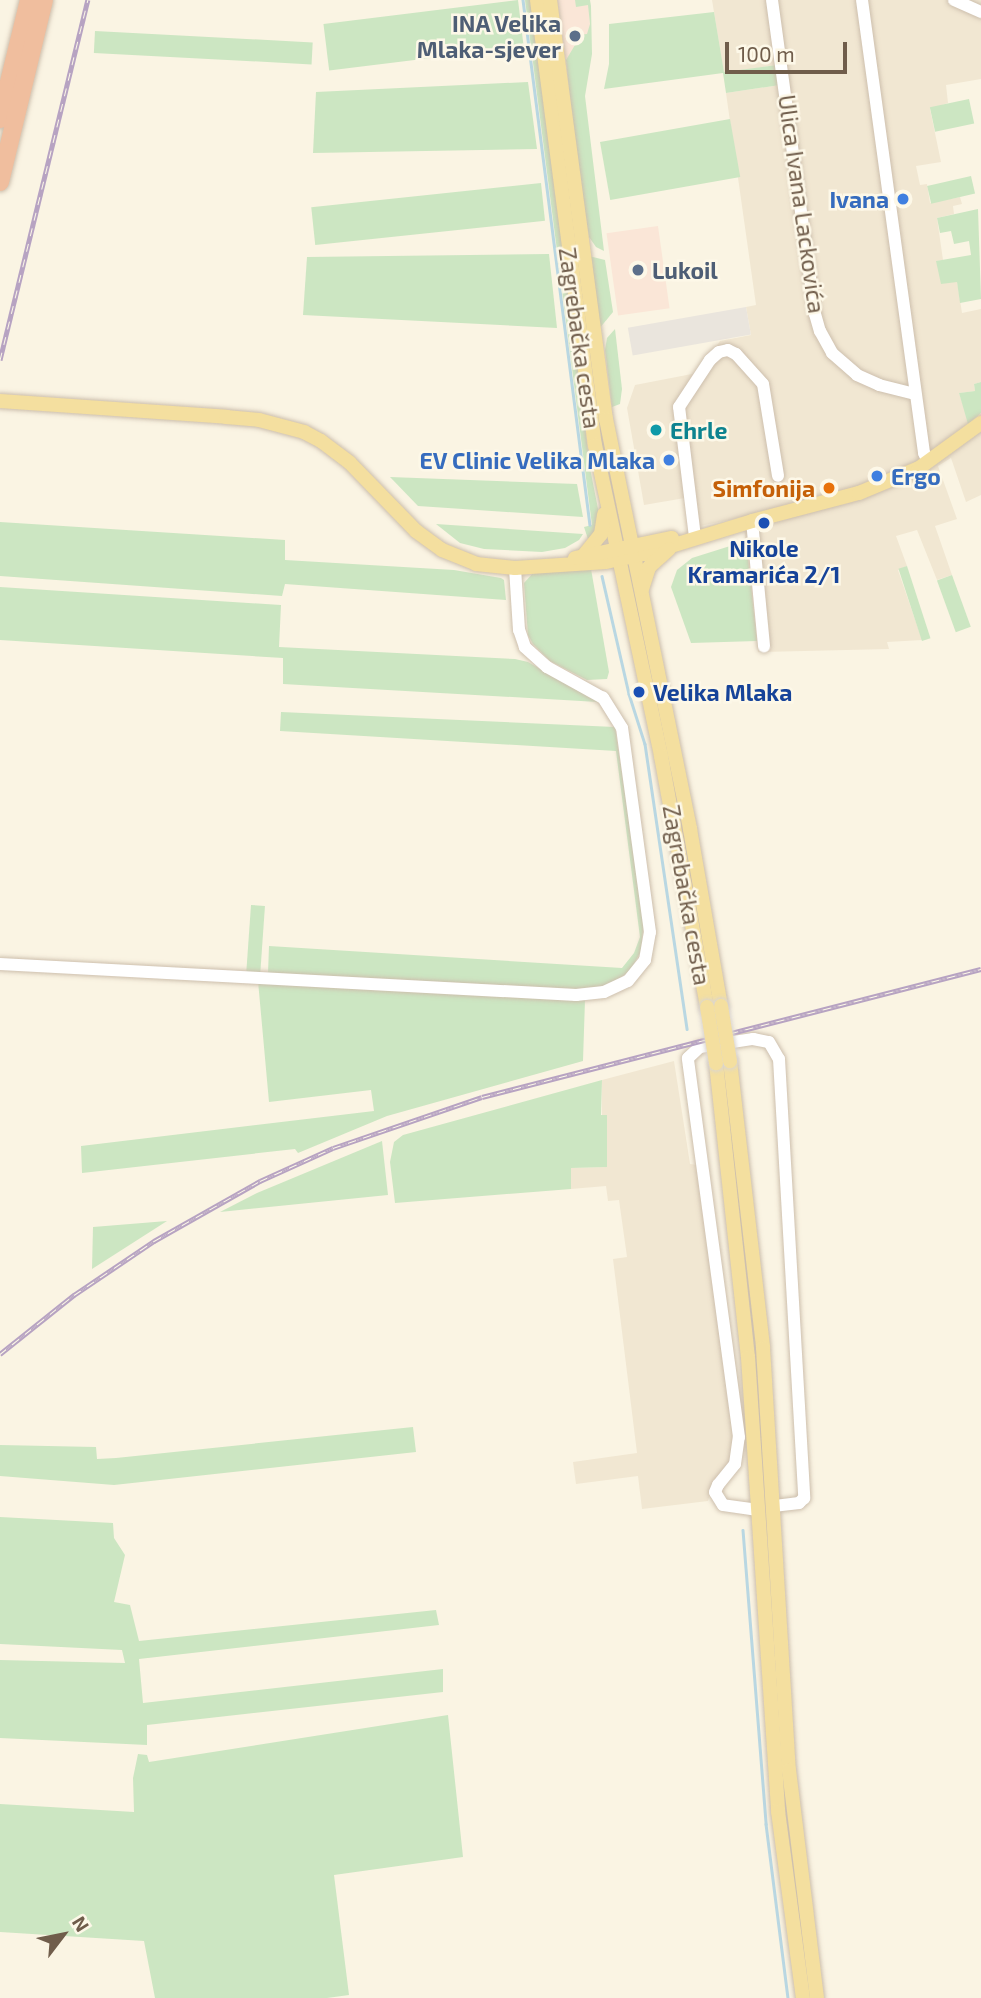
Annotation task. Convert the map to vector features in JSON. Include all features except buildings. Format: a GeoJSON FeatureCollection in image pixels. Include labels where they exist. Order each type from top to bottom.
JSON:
{"type":"FeatureCollection","features":[{"type":"Feature","properties":{"kind":"highway"},"geometry":{"type":"LineString","coordinates":[[0,119],[29,0]]}},
{"type":"Feature","properties":{"kind":"highway"},"geometry":{"type":"LineString","coordinates":[[0,182],[44,0]]}},
{"type":"Feature","properties":{"kind":"main road","name":"Zagrebačka cesta"},"geometry":{"type":"LineString","coordinates":[[537,0],[579,339],[607,506],[641,594],[690,829],[723,1062],[743,1294],[765,1508],[779,1608],[789,1770],[817,1998]]}},
{"type":"Feature","properties":{"kind":"main road","name":"Zagrebačka cesta"},"geometry":{"type":"LineString","coordinates":[[550,0],[624,553],[667,782],[714,1007]]}},
{"type":"Feature","properties":{"kind":"main road"},"geometry":{"type":"LineString","coordinates":[[0,401],[259,420],[304,432],[350,463],[416,531],[436,546],[476,564],[515,568],[565,563],[673,546],[695,537]]}},
{"type":"Feature","properties":{"kind":"main road"},"geometry":{"type":"LineString","coordinates":[[565,563],[584,555],[624,553],[695,537],[859,493],[894,480],[928,462],[981,423]]}},
{"type":"Feature","properties":{"kind":"main road"},"geometry":{"type":"LineString","coordinates":[[584,555],[601,534],[607,506]]}},
{"type":"Feature","properties":{"kind":"main road"},"geometry":{"type":"LineString","coordinates":[[641,594],[649,567],[673,546]]}},
{"type":"Feature","properties":{"kind":"main road","name":"Zagrebačka cesta"},"geometry":{"type":"LineString","coordinates":[[765,1508],[765,1629],[778,1811],[803,1998]]}},
{"type":"Feature","properties":{"kind":"street","name":"Ulica Ivana Lackovića"},"geometry":{"type":"LineString","coordinates":[[772,0],[815,314],[820,331],[832,354],[857,375],[879,385],[915,394]]}},
{"type":"Feature","properties":{"kind":"street"},"geometry":{"type":"LineString","coordinates":[[862,0],[915,394],[924,453],[928,462]]}},
{"type":"Feature","properties":{"kind":"street"},"geometry":{"type":"LineString","coordinates":[[954,0],[981,12]]}},
{"type":"Feature","properties":{"kind":"street"},"geometry":{"type":"LineString","coordinates":[[695,537],[679,407],[710,360],[719,352],[728,350],[736,354],[763,384],[778,476]]}},
{"type":"Feature","properties":{"kind":"street"},"geometry":{"type":"LineString","coordinates":[[752,521],[764,646]]}},
{"type":"Feature","properties":{"kind":"street"},"geometry":{"type":"LineString","coordinates":[[0,964],[576,995],[604,992],[628,981],[645,960],[650,932],[622,728],[603,698],[587,686],[547,667],[525,647],[519,630],[515,568]]}},
{"type":"Feature","properties":{"kind":"street"},"geometry":{"type":"LineString","coordinates":[[753,1039],[769,1042],[779,1059],[804,1498],[792,1505],[765,1508],[733,1508],[723,1505],[716,1496],[718,1485],[735,1464],[739,1437],[688,1062],[690,1054],[700,1047],[753,1039]]}},
{"type":"Feature","properties":{"kind":"shaded area","name":"INA Velika Mlaka-sjever"},"geometry":{"type":"Polygon","coordinates":[[[555,0],[589,0],[591,53],[567,60],[560,44],[555,0]]]}},
{"type":"Feature","properties":{"kind":"shaded area"},"geometry":{"type":"Polygon","coordinates":[[[712,0],[981,0],[981,79],[946,85],[948,103],[930,109],[941,162],[916,166],[920,185],[927,184],[930,203],[960,197],[962,204],[953,206],[954,214],[937,218],[943,260],[937,261],[957,281],[962,313],[981,309],[981,382],[974,384],[975,391],[959,393],[969,423],[981,413],[981,495],[966,502],[951,458],[938,466],[957,519],[935,526],[952,575],[937,580],[917,530],[896,536],[907,566],[898,570],[922,640],[887,642],[889,649],[758,652],[743,517],[690,528],[685,498],[644,505],[627,408],[635,385],[697,373],[720,341],[751,335],[746,307],[756,305],[726,93],[780,85],[777,65],[724,73],[712,0]]]}},
{"type":"Feature","properties":{"kind":"shaded area","name":"Lukoil"},"geometry":{"type":"Polygon","coordinates":[[[658,226],[670,308],[618,315],[607,233],[658,226]]]}},
{"type":"Feature","properties":{"kind":"shaded area"},"geometry":{"type":"Polygon","coordinates":[[[746,307],[751,335],[633,355],[628,328],[746,307]]]}},
{"type":"Feature","properties":{"kind":"shaded area"},"geometry":{"type":"Polygon","coordinates":[[[674,1061],[690,1164],[697,1165],[734,1443],[733,1458],[713,1485],[708,1501],[642,1509],[638,1476],[576,1484],[573,1462],[637,1453],[613,1259],[627,1257],[619,1200],[608,1201],[606,1186],[571,1189],[570,1168],[607,1167],[602,1080],[674,1061]]]}},
{"type":"Feature","properties":{"kind":"green space"},"geometry":{"type":"Polygon","coordinates":[[[518,0],[524,47],[329,71],[323,24],[518,0]]]}},
{"type":"Feature","properties":{"kind":"green space"},"geometry":{"type":"Polygon","coordinates":[[[525,0],[533,0],[590,468],[600,519],[599,532],[588,539],[584,527],[592,525],[525,0]]]}},
{"type":"Feature","properties":{"kind":"green space"},"geometry":{"type":"Polygon","coordinates":[[[575,0],[590,0],[591,6],[592,54],[585,96],[604,251],[596,247],[589,237],[575,147],[566,60],[575,45],[580,43],[579,35],[587,34],[590,24],[588,5],[576,7],[575,0]]]}},
{"type":"Feature","properties":{"kind":"green space"},"geometry":{"type":"Polygon","coordinates":[[[714,12],[724,72],[777,65],[780,85],[726,93],[723,73],[604,89],[609,64],[609,24],[714,12]]]}},
{"type":"Feature","properties":{"kind":"green space"},"geometry":{"type":"Polygon","coordinates":[[[95,31],[313,42],[312,64],[94,53],[95,31]]]}},
{"type":"Feature","properties":{"kind":"green space"},"geometry":{"type":"Polygon","coordinates":[[[528,82],[537,149],[313,153],[316,92],[528,82]]]}},
{"type":"Feature","properties":{"kind":"green space"},"geometry":{"type":"Polygon","coordinates":[[[969,99],[974,123],[935,132],[930,107],[969,99]]]}},
{"type":"Feature","properties":{"kind":"green space"},"geometry":{"type":"Polygon","coordinates":[[[730,119],[740,177],[610,200],[600,142],[730,119]]]}},
{"type":"Feature","properties":{"kind":"green space"},"geometry":{"type":"Polygon","coordinates":[[[971,176],[975,194],[931,204],[927,186],[971,176]]]}},
{"type":"Feature","properties":{"kind":"green space"},"geometry":{"type":"Polygon","coordinates":[[[541,183],[545,221],[315,245],[311,207],[541,183]]]}},
{"type":"Feature","properties":{"kind":"green space"},"geometry":{"type":"Polygon","coordinates":[[[978,209],[981,299],[960,303],[957,282],[941,284],[936,261],[971,255],[969,241],[954,244],[951,231],[940,233],[937,218],[978,209]]]}},
{"type":"Feature","properties":{"kind":"green space"},"geometry":{"type":"Polygon","coordinates":[[[549,254],[557,328],[303,315],[307,257],[549,254]]]}},
{"type":"Feature","properties":{"kind":"green space"},"geometry":{"type":"Polygon","coordinates":[[[589,256],[605,260],[613,312],[599,329],[589,256]]]}},
{"type":"Feature","properties":{"kind":"green space"},"geometry":{"type":"Polygon","coordinates":[[[615,329],[622,389],[620,404],[612,407],[605,350],[607,338],[615,329]]]}},
{"type":"Feature","properties":{"kind":"green space"},"geometry":{"type":"Polygon","coordinates":[[[981,382],[981,413],[968,424],[959,393],[975,391],[974,384],[981,382]]]}},
{"type":"Feature","properties":{"kind":"green space"},"geometry":{"type":"Polygon","coordinates":[[[390,477],[577,484],[583,517],[418,506],[390,477]]]}},
{"type":"Feature","properties":{"kind":"green space"},"geometry":{"type":"Polygon","coordinates":[[[0,522],[285,540],[285,560],[454,570],[501,578],[504,580],[506,600],[285,584],[282,596],[0,576],[0,522]]]}},
{"type":"Feature","properties":{"kind":"green space"},"geometry":{"type":"Polygon","coordinates":[[[436,524],[583,534],[579,540],[565,548],[542,552],[484,549],[460,543],[436,524]]]}},
{"type":"Feature","properties":{"kind":"green space"},"geometry":{"type":"Polygon","coordinates":[[[746,541],[757,641],[691,643],[671,587],[677,570],[692,558],[746,541]]]}},
{"type":"Feature","properties":{"kind":"green space"},"geometry":{"type":"Polygon","coordinates":[[[907,566],[930,638],[922,641],[898,569],[907,566]]]}},
{"type":"Feature","properties":{"kind":"green space"},"geometry":{"type":"Polygon","coordinates":[[[591,569],[609,672],[607,679],[587,680],[550,661],[528,635],[524,583],[533,573],[591,569]]]}},
{"type":"Feature","properties":{"kind":"green space"},"geometry":{"type":"Polygon","coordinates":[[[952,575],[971,627],[956,632],[937,580],[952,575]]]}},
{"type":"Feature","properties":{"kind":"green space"},"geometry":{"type":"Polygon","coordinates":[[[0,587],[281,605],[279,647],[515,659],[528,662],[598,702],[283,684],[283,658],[0,640],[0,587]]]}},
{"type":"Feature","properties":{"kind":"green space"},"geometry":{"type":"Polygon","coordinates":[[[281,712],[615,727],[644,920],[641,951],[630,971],[608,986],[576,989],[268,973],[269,946],[622,968],[634,953],[640,937],[616,751],[280,731],[281,712]]]}},
{"type":"Feature","properties":{"kind":"green space"},"geometry":{"type":"Polygon","coordinates":[[[251,905],[265,906],[260,973],[246,972],[251,905]]]}},
{"type":"Feature","properties":{"kind":"green space"},"geometry":{"type":"Polygon","coordinates":[[[258,981],[585,1000],[583,1061],[387,1116],[298,1153],[295,1149],[82,1173],[81,1146],[374,1111],[371,1090],[269,1102],[258,981]]]}},
{"type":"Feature","properties":{"kind":"green space"},"geometry":{"type":"Polygon","coordinates":[[[602,1080],[601,1115],[607,1115],[607,1167],[571,1168],[571,1189],[395,1203],[390,1162],[394,1142],[403,1135],[602,1080]]]}},
{"type":"Feature","properties":{"kind":"green space"},"geometry":{"type":"Polygon","coordinates":[[[382,1141],[388,1195],[220,1212],[257,1193],[382,1141]]]}},
{"type":"Feature","properties":{"kind":"green space"},"geometry":{"type":"Polygon","coordinates":[[[167,1221],[92,1269],[93,1227],[167,1221]]]}},
{"type":"Feature","properties":{"kind":"green space"},"geometry":{"type":"Polygon","coordinates":[[[413,1427],[416,1452],[114,1485],[0,1476],[0,1445],[96,1447],[97,1459],[413,1427]]]}},
{"type":"Feature","properties":{"kind":"green space"},"geometry":{"type":"Polygon","coordinates":[[[0,1517],[113,1523],[114,1538],[125,1555],[114,1602],[130,1605],[139,1641],[436,1610],[439,1625],[139,1659],[143,1703],[443,1669],[443,1692],[147,1725],[147,1745],[0,1738],[0,1660],[125,1663],[122,1650],[0,1644],[0,1517]]]}},
{"type":"Feature","properties":{"kind":"green space"},"geometry":{"type":"Polygon","coordinates":[[[448,1715],[463,1857],[334,1875],[349,1995],[327,1998],[155,1998],[144,1941],[0,1932],[0,1804],[134,1812],[133,1778],[138,1754],[147,1755],[149,1762],[448,1715]]]}},
{"type":"Feature","properties":{"kind":"waterway"},"geometry":{"type":"LineString","coordinates":[[523,0],[590,525]]}},
{"type":"Feature","properties":{"kind":"waterway"},"geometry":{"type":"LineString","coordinates":[[602,576],[629,694],[645,744],[687,1029]]}},
{"type":"Feature","properties":{"kind":"waterway"},"geometry":{"type":"LineString","coordinates":[[743,1530],[766,1824],[788,1998]]}},
{"type":"Feature","properties":{"kind":"railway"},"geometry":{"type":"LineString","coordinates":[[0,360],[88,0]]}},
{"type":"Feature","properties":{"kind":"railway"},"geometry":{"type":"LineString","coordinates":[[0,1354],[74,1295],[154,1241],[260,1181],[333,1148],[482,1097],[981,969]]}},
{"type":"Feature","properties":{"kind":"place","name":"INA Velika Mlaka-sjever"},"geometry":{"type":"Point","coordinates":[575,36]}},
{"type":"Feature","properties":{"kind":"place","name":"Ivana"},"geometry":{"type":"Point","coordinates":[903,199]}},
{"type":"Feature","properties":{"kind":"place","name":"Lukoil"},"geometry":{"type":"Point","coordinates":[638,270]}},
{"type":"Feature","properties":{"kind":"place","name":"Ehrle"},"geometry":{"type":"Point","coordinates":[656,430]}},
{"type":"Feature","properties":{"kind":"place","name":"EV Clinic Velika Mlaka"},"geometry":{"type":"Point","coordinates":[669,460]}},
{"type":"Feature","properties":{"kind":"place","name":"Ergo"},"geometry":{"type":"Point","coordinates":[877,476]}},
{"type":"Feature","properties":{"kind":"place","name":"Simfonija"},"geometry":{"type":"Point","coordinates":[829,488]}},
{"type":"Feature","properties":{"kind":"place","name":"Nikole Kramarića 2/1"},"geometry":{"type":"Point","coordinates":[764,523]}},
{"type":"Feature","properties":{"kind":"place","name":"Velika Mlaka"},"geometry":{"type":"Point","coordinates":[639,692]}}]}
